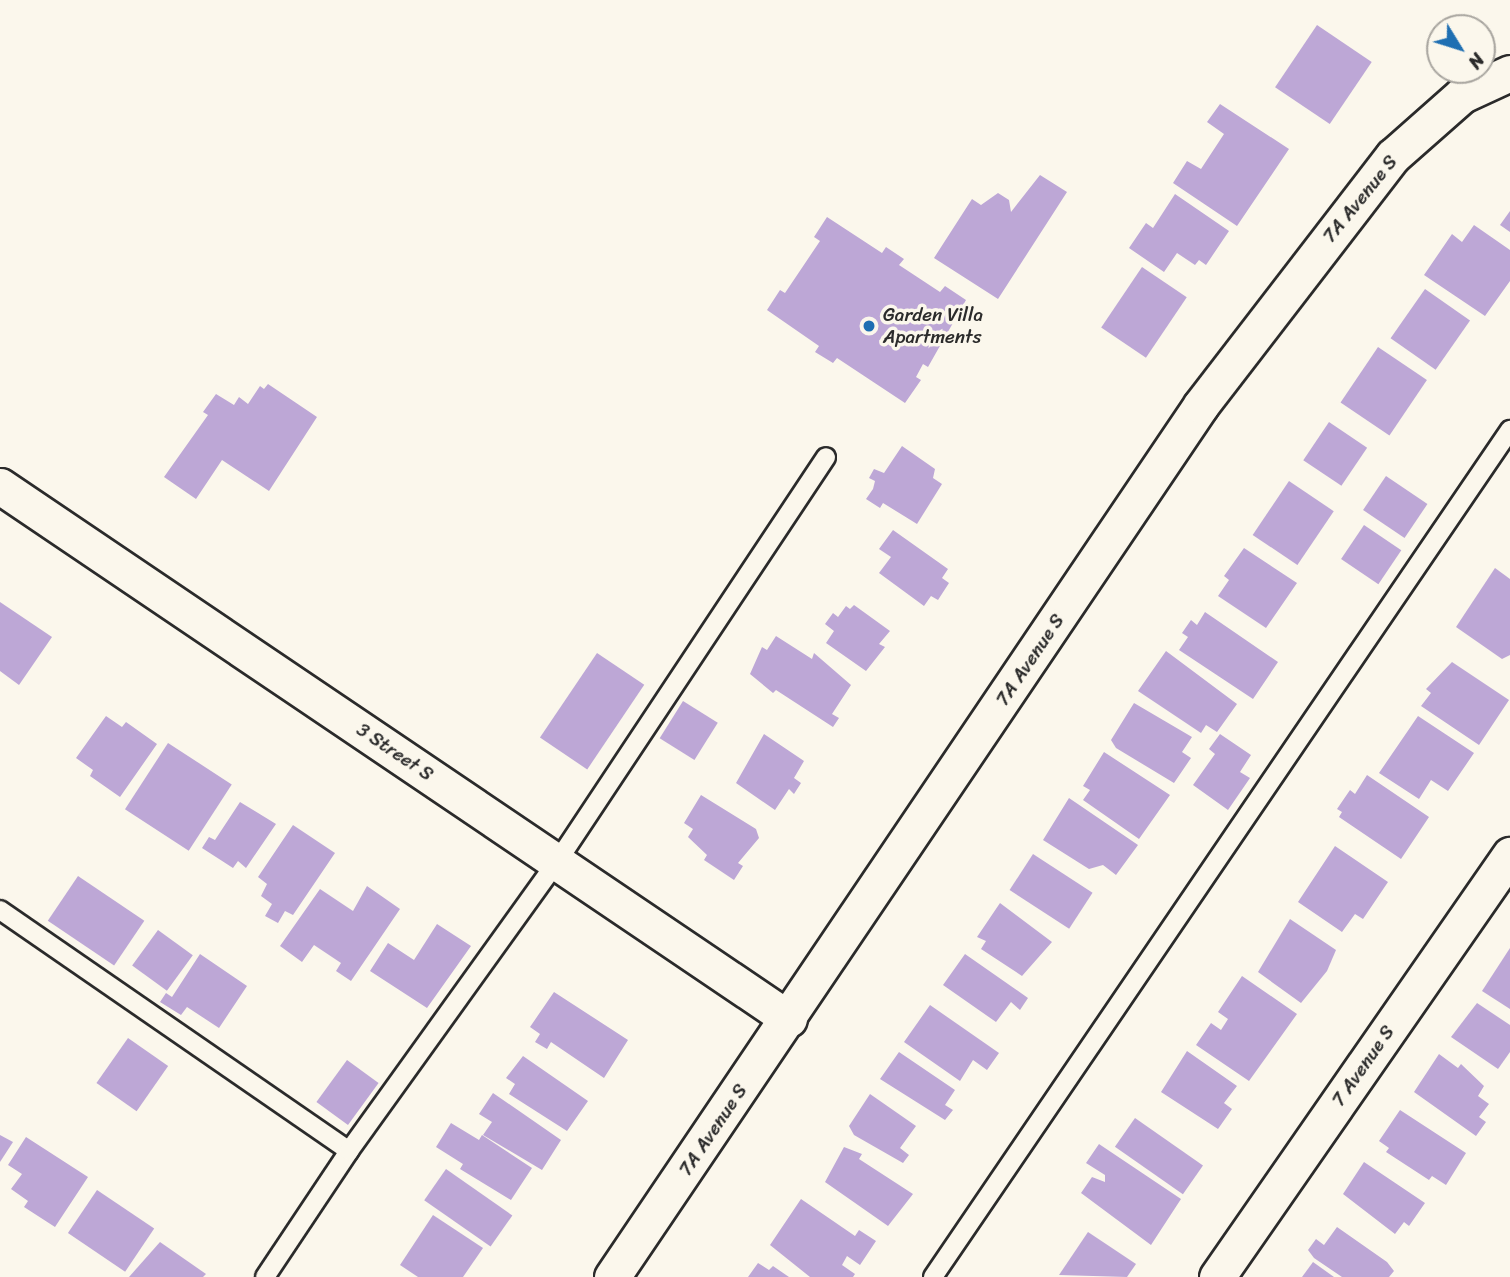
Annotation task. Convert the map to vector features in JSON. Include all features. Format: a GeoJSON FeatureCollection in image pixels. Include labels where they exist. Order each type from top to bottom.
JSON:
{"type":"FeatureCollection","features":[{"type":"Feature","properties":{"kind":"street","name":"7A Avenue S"},"geometry":{"type":"LineString","coordinates":[[612,1277],[789,1019],[1201,405],[1372,179],[1435,114],[1500,76]]}},
{"type":"Feature","properties":{"kind":"street","name":"3 Street S"},"geometry":{"type":"LineString","coordinates":[[0,486],[789,1019]]}},
{"type":"Feature","properties":{"kind":"street","name":"7 Avenue S"},"geometry":{"type":"LineString","coordinates":[[1217,1277],[1510,855]]}},
{"type":"Feature","properties":{"kind":"lane"},"geometry":{"type":"LineString","coordinates":[[933,1277],[1510,430]]}},
{"type":"Feature","properties":{"kind":"lane"},"geometry":{"type":"LineString","coordinates":[[265,1277],[349,1151],[556,862],[826,457]]}},
{"type":"Feature","properties":{"kind":"lane"},"geometry":{"type":"LineString","coordinates":[[0,910],[349,1151]]}},
{"type":"Feature","properties":{"kind":"building"},"geometry":{"type":"Polygon","coordinates":[[[1317,25],[1372,62],[1330,124],[1275,87],[1317,25]]]}},
{"type":"Feature","properties":{"kind":"building"},"geometry":{"type":"Polygon","coordinates":[[[1220,104],[1289,149],[1237,226],[1173,183],[1187,161],[1201,169],[1224,134],[1207,122],[1220,104]]]}},
{"type":"Feature","properties":{"kind":"building"},"geometry":{"type":"Polygon","coordinates":[[[1040,175],[1067,192],[998,299],[934,258],[972,199],[981,205],[998,193],[1009,200],[1011,212],[1040,175]]]}},
{"type":"Feature","properties":{"kind":"building"},"geometry":{"type":"Polygon","coordinates":[[[1175,194],[1229,231],[1206,265],[1199,260],[1195,265],[1177,253],[1164,272],[1129,248],[1146,223],[1153,228],[1175,194]]]}},
{"type":"Feature","properties":{"kind":"building"},"geometry":{"type":"Polygon","coordinates":[[[1510,211],[1510,232],[1500,225],[1510,211]]]}},
{"type":"Feature","properties":{"kind":"building","name":"Garden Villa Apartments"},"geometry":{"type":"Polygon","coordinates":[[[827,217],[882,253],[886,247],[904,259],[899,265],[940,292],[945,286],[966,300],[928,367],[923,364],[916,377],[921,380],[905,403],[837,358],[833,363],[815,352],[819,346],[767,310],[780,290],[785,293],[820,241],[814,237],[827,217]]]}},
{"type":"Feature","properties":{"kind":"building"},"geometry":{"type":"Polygon","coordinates":[[[1474,225],[1510,250],[1510,281],[1485,316],[1424,275],[1452,234],[1462,242],[1474,225]]]}},
{"type":"Feature","properties":{"kind":"building"},"geometry":{"type":"Polygon","coordinates":[[[1142,267],[1187,297],[1146,358],[1101,328],[1142,267]]]}},
{"type":"Feature","properties":{"kind":"building"},"geometry":{"type":"Polygon","coordinates":[[[1425,289],[1470,321],[1436,370],[1391,338],[1425,289]]]}},
{"type":"Feature","properties":{"kind":"building"},"geometry":{"type":"Polygon","coordinates":[[[1378,347],[1427,380],[1389,436],[1341,403],[1378,347]]]}},
{"type":"Feature","properties":{"kind":"building"},"geometry":{"type":"Polygon","coordinates":[[[268,384],[317,417],[269,491],[222,460],[196,499],[164,477],[208,415],[203,412],[216,394],[234,405],[239,397],[248,404],[260,386],[264,389],[268,384]]]}},
{"type":"Feature","properties":{"kind":"building"},"geometry":{"type":"Polygon","coordinates":[[[1329,422],[1367,448],[1341,486],[1303,460],[1329,422]]]}},
{"type":"Feature","properties":{"kind":"building"},"geometry":{"type":"Polygon","coordinates":[[[902,446],[935,469],[933,478],[942,484],[917,524],[883,503],[880,508],[866,499],[873,489],[875,481],[869,478],[874,469],[884,473],[902,446]]]}},
{"type":"Feature","properties":{"kind":"building"},"geometry":{"type":"Polygon","coordinates":[[[1386,476],[1427,504],[1405,538],[1363,510],[1386,476]]]}},
{"type":"Feature","properties":{"kind":"building"},"geometry":{"type":"Polygon","coordinates":[[[1289,481],[1334,511],[1297,565],[1253,535],[1289,481]]]}},
{"type":"Feature","properties":{"kind":"building"},"geometry":{"type":"Polygon","coordinates":[[[1364,525],[1401,550],[1378,584],[1341,559],[1364,525]]]}},
{"type":"Feature","properties":{"kind":"building"},"geometry":{"type":"Polygon","coordinates":[[[893,530],[948,569],[942,578],[949,583],[938,600],[931,596],[924,606],[879,573],[891,557],[879,549],[893,530]]]}},
{"type":"Feature","properties":{"kind":"building"},"geometry":{"type":"Polygon","coordinates":[[[1244,548],[1297,583],[1266,628],[1218,596],[1229,580],[1224,576],[1244,548]]]}},
{"type":"Feature","properties":{"kind":"building"},"geometry":{"type":"Polygon","coordinates":[[[1495,568],[1510,579],[1510,655],[1502,659],[1456,627],[1495,568]]]}},
{"type":"Feature","properties":{"kind":"building"},"geometry":{"type":"Polygon","coordinates":[[[0,602],[52,637],[19,685],[0,671],[0,602]]]}},
{"type":"Feature","properties":{"kind":"building"},"geometry":{"type":"Polygon","coordinates":[[[854,605],[890,631],[879,644],[885,647],[866,671],[826,643],[834,631],[825,624],[833,613],[838,617],[846,606],[850,609],[854,605]]]}},
{"type":"Feature","properties":{"kind":"building"},"geometry":{"type":"Polygon","coordinates":[[[1205,612],[1278,662],[1253,699],[1179,650],[1188,637],[1182,633],[1191,620],[1197,625],[1205,612]]]}},
{"type":"Feature","properties":{"kind":"building"},"geometry":{"type":"Polygon","coordinates":[[[776,636],[812,659],[814,653],[851,685],[832,714],[839,718],[833,727],[776,690],[773,693],[750,674],[762,647],[767,650],[776,636]]]}},
{"type":"Feature","properties":{"kind":"building"},"geometry":{"type":"Polygon","coordinates":[[[1166,651],[1237,704],[1217,732],[1206,725],[1201,733],[1138,691],[1166,651]]]}},
{"type":"Feature","properties":{"kind":"building"},"geometry":{"type":"Polygon","coordinates":[[[597,653],[644,685],[587,769],[540,738],[597,653]]]}},
{"type":"Feature","properties":{"kind":"building"},"geometry":{"type":"Polygon","coordinates":[[[1452,662],[1509,700],[1479,745],[1421,706],[1431,693],[1426,689],[1452,662]]]}},
{"type":"Feature","properties":{"kind":"building"},"geometry":{"type":"Polygon","coordinates":[[[683,701],[718,723],[694,760],[660,738],[683,701]]]}},
{"type":"Feature","properties":{"kind":"building"},"geometry":{"type":"Polygon","coordinates":[[[1134,703],[1192,737],[1182,752],[1191,758],[1174,783],[1116,748],[1111,740],[1134,703]]]}},
{"type":"Feature","properties":{"kind":"building"},"geometry":{"type":"Polygon","coordinates":[[[106,716],[122,727],[126,722],[157,744],[120,797],[90,776],[93,770],[76,758],[106,716]]]}},
{"type":"Feature","properties":{"kind":"building"},"geometry":{"type":"Polygon","coordinates":[[[1418,716],[1474,753],[1448,791],[1431,780],[1419,799],[1379,773],[1418,716]]]}},
{"type":"Feature","properties":{"kind":"building"},"geometry":{"type":"Polygon","coordinates":[[[764,734],[804,761],[794,778],[801,783],[794,794],[789,789],[775,810],[736,783],[764,734]]]}},
{"type":"Feature","properties":{"kind":"building"},"geometry":{"type":"Polygon","coordinates":[[[1220,734],[1251,755],[1240,772],[1250,778],[1228,810],[1193,785],[1215,754],[1209,749],[1220,734]]]}},
{"type":"Feature","properties":{"kind":"building"},"geometry":{"type":"Polygon","coordinates":[[[168,743],[232,784],[189,851],[125,809],[168,743]]]}},
{"type":"Feature","properties":{"kind":"building"},"geometry":{"type":"Polygon","coordinates":[[[1104,752],[1170,795],[1139,839],[1083,800],[1090,790],[1083,786],[1104,752]]]}},
{"type":"Feature","properties":{"kind":"building"},"geometry":{"type":"Polygon","coordinates":[[[1367,775],[1429,817],[1401,859],[1339,817],[1342,812],[1337,809],[1350,790],[1355,794],[1367,775]]]}},
{"type":"Feature","properties":{"kind":"building"},"geometry":{"type":"Polygon","coordinates":[[[701,795],[756,829],[759,838],[738,863],[743,866],[734,880],[704,860],[707,855],[688,837],[693,829],[684,823],[701,795]]]}},
{"type":"Feature","properties":{"kind":"building"},"geometry":{"type":"Polygon","coordinates":[[[1069,798],[1138,845],[1116,875],[1103,865],[1089,869],[1043,840],[1069,798]]]}},
{"type":"Feature","properties":{"kind":"building"},"geometry":{"type":"Polygon","coordinates":[[[240,802],[276,824],[246,868],[238,861],[233,868],[202,848],[209,837],[215,840],[240,802]]]}},
{"type":"Feature","properties":{"kind":"building"},"geometry":{"type":"Polygon","coordinates":[[[293,825],[335,853],[293,915],[285,911],[278,923],[265,916],[272,904],[261,896],[267,884],[258,877],[293,825]]]}},
{"type":"Feature","properties":{"kind":"building"},"geometry":{"type":"Polygon","coordinates":[[[1335,846],[1388,882],[1363,919],[1355,914],[1342,932],[1298,902],[1335,846]]]}},
{"type":"Feature","properties":{"kind":"building"},"geometry":{"type":"Polygon","coordinates":[[[1033,854],[1093,893],[1069,929],[1010,890],[1033,854]]]}},
{"type":"Feature","properties":{"kind":"building"},"geometry":{"type":"Polygon","coordinates":[[[78,876],[144,921],[114,966],[48,921],[78,876]]]}},
{"type":"Feature","properties":{"kind":"building"},"geometry":{"type":"Polygon","coordinates":[[[367,886],[400,909],[351,981],[336,971],[341,963],[314,945],[302,962],[280,946],[320,889],[353,911],[367,886]]]}},
{"type":"Feature","properties":{"kind":"building"},"geometry":{"type":"Polygon","coordinates":[[[1000,903],[1052,942],[1022,976],[981,949],[986,941],[977,937],[1000,903]]]}},
{"type":"Feature","properties":{"kind":"building"},"geometry":{"type":"Polygon","coordinates":[[[1290,919],[1336,950],[1327,971],[1301,1003],[1258,972],[1290,919]]]}},
{"type":"Feature","properties":{"kind":"building"},"geometry":{"type":"Polygon","coordinates":[[[437,924],[471,946],[427,1008],[370,971],[388,943],[414,960],[437,924]]]}},
{"type":"Feature","properties":{"kind":"building"},"geometry":{"type":"Polygon","coordinates":[[[158,930],[193,955],[167,991],[132,966],[158,930]]]}},
{"type":"Feature","properties":{"kind":"building"},"geometry":{"type":"Polygon","coordinates":[[[1510,948],[1510,1009],[1482,991],[1510,948]]]}},
{"type":"Feature","properties":{"kind":"building"},"geometry":{"type":"Polygon","coordinates":[[[200,954],[247,986],[219,1028],[187,1007],[181,1015],[160,1002],[166,993],[172,997],[200,954]]]}},
{"type":"Feature","properties":{"kind":"building"},"geometry":{"type":"Polygon","coordinates":[[[965,954],[1028,998],[1020,1010],[1011,1002],[996,1022],[943,985],[965,954]]]}},
{"type":"Feature","properties":{"kind":"building"},"geometry":{"type":"Polygon","coordinates":[[[1242,976],[1297,1014],[1249,1081],[1196,1045],[1211,1023],[1221,1030],[1228,1019],[1218,1012],[1242,976]]]}},
{"type":"Feature","properties":{"kind":"building"},"geometry":{"type":"Polygon","coordinates":[[[554,992],[628,1040],[604,1078],[551,1042],[547,1049],[535,1042],[540,1034],[530,1027],[554,992]]]}},
{"type":"Feature","properties":{"kind":"building"},"geometry":{"type":"Polygon","coordinates":[[[1477,1003],[1510,1025],[1510,1052],[1498,1069],[1451,1037],[1477,1003]]]}},
{"type":"Feature","properties":{"kind":"building"},"geometry":{"type":"Polygon","coordinates":[[[930,1005],[999,1053],[987,1070],[973,1060],[960,1081],[904,1042],[930,1005]]]}},
{"type":"Feature","properties":{"kind":"building"},"geometry":{"type":"Polygon","coordinates":[[[128,1038],[168,1066],[137,1111],[96,1083],[128,1038]]]}},
{"type":"Feature","properties":{"kind":"building"},"geometry":{"type":"Polygon","coordinates":[[[1187,1051],[1237,1086],[1224,1103],[1232,1109],[1218,1129],[1161,1092],[1187,1051]]]}},
{"type":"Feature","properties":{"kind":"building"},"geometry":{"type":"Polygon","coordinates":[[[899,1052],[955,1090],[945,1105],[953,1110],[945,1120],[880,1079],[899,1052]]]}},
{"type":"Feature","properties":{"kind":"building"},"geometry":{"type":"Polygon","coordinates":[[[1439,1054],[1458,1068],[1461,1064],[1484,1086],[1478,1096],[1489,1104],[1479,1117],[1486,1122],[1476,1136],[1414,1092],[1439,1054]]]}},
{"type":"Feature","properties":{"kind":"building"},"geometry":{"type":"Polygon","coordinates":[[[523,1056],[588,1101],[567,1131],[509,1094],[515,1084],[506,1078],[523,1056]]]}},
{"type":"Feature","properties":{"kind":"building"},"geometry":{"type":"Polygon","coordinates":[[[347,1060],[379,1083],[348,1125],[316,1102],[347,1060]]]}},
{"type":"Feature","properties":{"kind":"building"},"geometry":{"type":"Polygon","coordinates":[[[493,1093],[561,1140],[542,1170],[483,1135],[492,1122],[479,1114],[493,1093]]]}},
{"type":"Feature","properties":{"kind":"building"},"geometry":{"type":"Polygon","coordinates":[[[870,1094],[916,1126],[900,1148],[909,1155],[903,1163],[854,1135],[849,1126],[870,1094]]]}},
{"type":"Feature","properties":{"kind":"building"},"geometry":{"type":"Polygon","coordinates":[[[1400,1110],[1466,1153],[1446,1185],[1432,1176],[1429,1180],[1386,1152],[1389,1148],[1379,1141],[1400,1110]]]}},
{"type":"Feature","properties":{"kind":"building"},"geometry":{"type":"Polygon","coordinates":[[[1135,1118],[1203,1166],[1183,1194],[1115,1147],[1135,1118]]]}},
{"type":"Feature","properties":{"kind":"building"},"geometry":{"type":"Polygon","coordinates":[[[451,1123],[479,1140],[482,1135],[532,1168],[511,1200],[460,1169],[463,1164],[436,1147],[451,1123]]]}},
{"type":"Feature","properties":{"kind":"building"},"geometry":{"type":"Polygon","coordinates":[[[0,1135],[13,1142],[0,1162],[0,1135]]]}},
{"type":"Feature","properties":{"kind":"building"},"geometry":{"type":"Polygon","coordinates":[[[26,1137],[88,1177],[55,1227],[24,1207],[28,1201],[11,1189],[22,1174],[8,1165],[26,1137]]]}},
{"type":"Feature","properties":{"kind":"building"},"geometry":{"type":"Polygon","coordinates":[[[1099,1144],[1181,1199],[1151,1245],[1081,1193],[1092,1177],[1105,1182],[1105,1175],[1086,1163],[1099,1144]]]}},
{"type":"Feature","properties":{"kind":"building"},"geometry":{"type":"Polygon","coordinates":[[[844,1147],[862,1154],[859,1159],[913,1194],[888,1226],[825,1182],[844,1147]]]}},
{"type":"Feature","properties":{"kind":"building"},"geometry":{"type":"Polygon","coordinates":[[[1364,1162],[1425,1203],[1409,1226],[1404,1222],[1395,1234],[1343,1194],[1364,1162]]]}},
{"type":"Feature","properties":{"kind":"building"},"geometry":{"type":"Polygon","coordinates":[[[446,1169],[512,1215],[491,1247],[424,1200],[446,1169]]]}},
{"type":"Feature","properties":{"kind":"building"},"geometry":{"type":"Polygon","coordinates":[[[97,1190],[154,1229],[125,1272],[68,1233],[97,1190]]]}},
{"type":"Feature","properties":{"kind":"building"},"geometry":{"type":"Polygon","coordinates":[[[801,1199],[855,1236],[859,1230],[876,1241],[860,1265],[847,1256],[842,1265],[855,1274],[853,1277],[810,1277],[770,1245],[801,1199]]]}},
{"type":"Feature","properties":{"kind":"building"},"geometry":{"type":"Polygon","coordinates":[[[433,1215],[483,1248],[463,1277],[418,1277],[400,1265],[433,1215]]]}},
{"type":"Feature","properties":{"kind":"building"},"geometry":{"type":"Polygon","coordinates":[[[1337,1227],[1387,1262],[1394,1271],[1389,1277],[1342,1277],[1314,1258],[1308,1250],[1316,1239],[1324,1245],[1337,1227]]]}},
{"type":"Feature","properties":{"kind":"building"},"geometry":{"type":"Polygon","coordinates":[[[1088,1232],[1136,1264],[1127,1277],[1059,1275],[1088,1232]]]}},
{"type":"Feature","properties":{"kind":"building"},"geometry":{"type":"Polygon","coordinates":[[[160,1242],[206,1274],[203,1277],[129,1277],[160,1242]]]}},
{"type":"Feature","properties":{"kind":"building"},"geometry":{"type":"Polygon","coordinates":[[[1313,1262],[1334,1277],[1302,1277],[1313,1262]]]}},
{"type":"Feature","properties":{"kind":"building"},"geometry":{"type":"Polygon","coordinates":[[[758,1263],[769,1270],[773,1266],[789,1277],[748,1277],[758,1263]]]}},
{"type":"Feature","properties":{"kind":"place","name":"Garden Villa Apartments"},"geometry":{"type":"Point","coordinates":[869,326]}}]}
